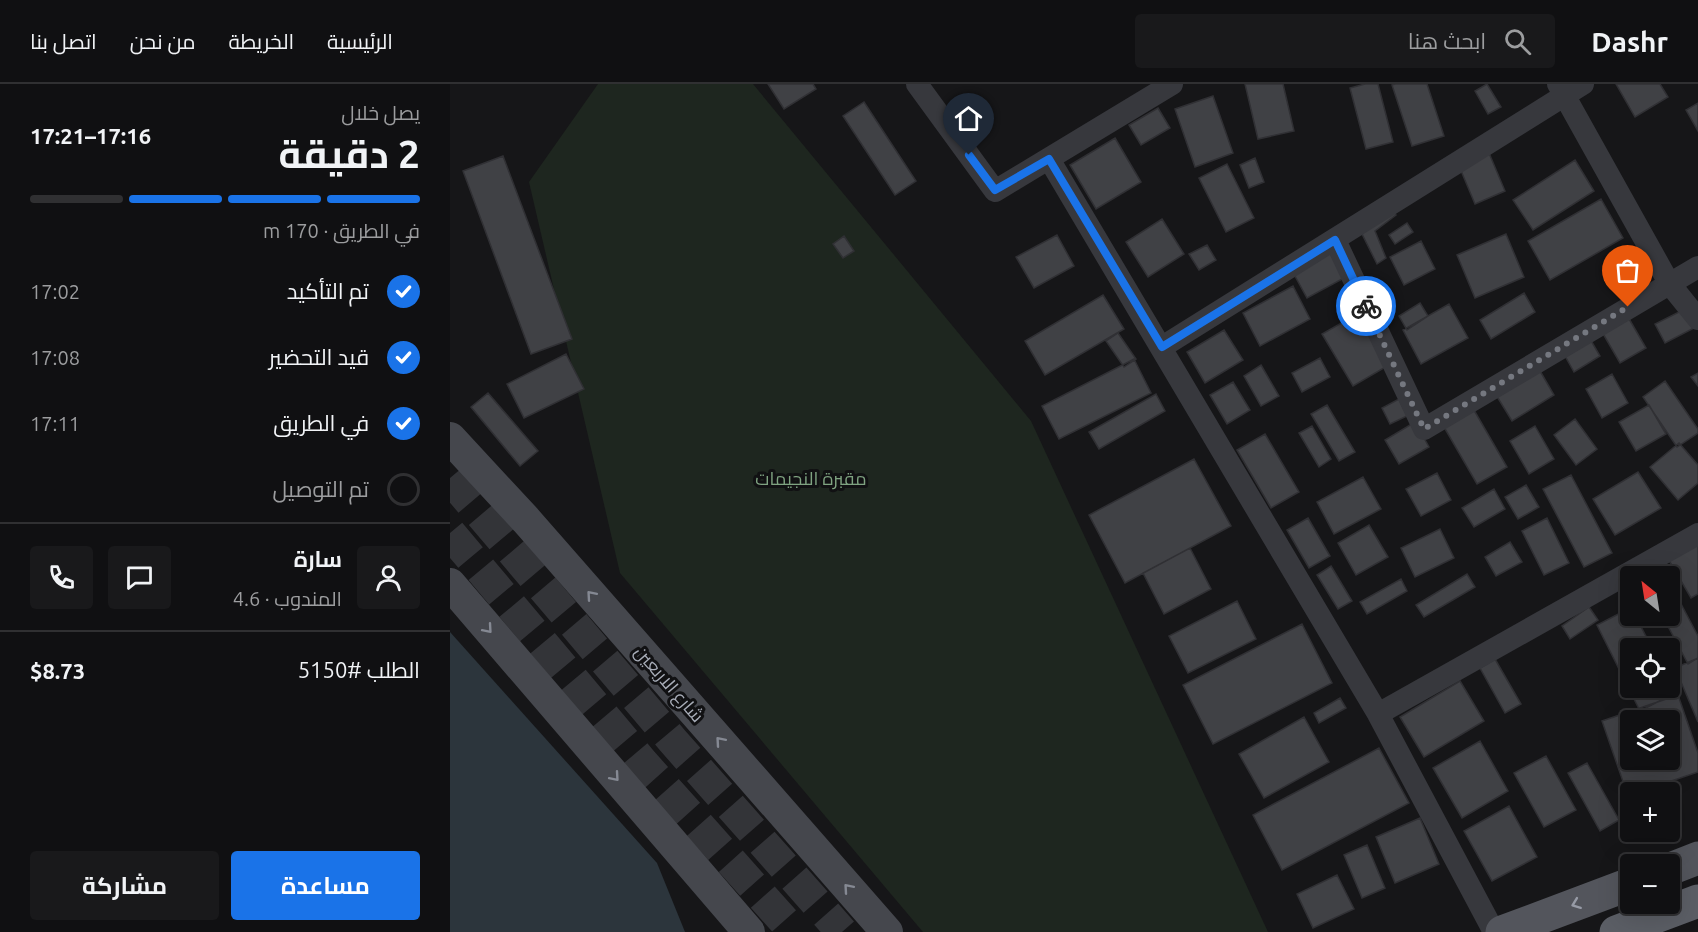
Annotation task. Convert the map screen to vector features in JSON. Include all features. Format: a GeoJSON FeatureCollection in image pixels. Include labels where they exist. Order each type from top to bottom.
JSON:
{"type":"FeatureCollection","features":[{"type":"Feature","properties":{"kind":"highway"},"geometry":{"type":"LineString","coordinates":[[1616,932],[1698,901]]}},
{"type":"Feature","properties":{"kind":"highway"},"geometry":{"type":"LineString","coordinates":[[1669,932],[1698,921]]}},
{"type":"Feature","properties":{"kind":"main road","name":"شارع الاربعين"},"geometry":{"type":"LineString","coordinates":[[450,438],[526,520],[887,932]]}},
{"type":"Feature","properties":{"kind":"main road"},"geometry":{"type":"LineString","coordinates":[[450,584],[749,932]]}},
{"type":"Feature","properties":{"kind":"main road"},"geometry":{"type":"LineString","coordinates":[[1680,865],[1698,858]]}},
{"type":"Feature","properties":{"kind":"main road"},"geometry":{"type":"LineString","coordinates":[[1502,932],[1620,888]]}},
{"type":"Feature","properties":{"kind":"street"},"geometry":{"type":"LineString","coordinates":[[917,84],[995,190],[1172,84]]}},
{"type":"Feature","properties":{"kind":"street"},"geometry":{"type":"LineString","coordinates":[[1162,347],[1335,240],[1561,90],[1583,84]]}},
{"type":"Feature","properties":{"kind":"street"},"geometry":{"type":"LineString","coordinates":[[1561,90],[1669,283],[1698,319]]}},
{"type":"Feature","properties":{"kind":"street"},"geometry":{"type":"LineString","coordinates":[[1049,159],[1378,714],[1494,932]]}},
{"type":"Feature","properties":{"kind":"street"},"geometry":{"type":"LineString","coordinates":[[1335,240],[1424,429],[1698,267]]}},
{"type":"Feature","properties":{"kind":"street"},"geometry":{"type":"LineString","coordinates":[[1378,714],[1698,534]]}},
{"type":"Feature","properties":{"kind":"green space","name":"مقبرة النجيمات"},"geometry":{"type":"Polygon","coordinates":[[[598,84],[753,84],[1031,421],[1268,932],[923,932],[620,573],[529,182],[598,84]]]}},
{"type":"Feature","properties":{"kind":"shaded area"},"geometry":{"type":"Polygon","coordinates":[[[450,632],[657,863],[685,932],[450,932],[450,632]]]}},
{"type":"Feature","properties":{"kind":"building"},"geometry":{"type":"Polygon","coordinates":[[[768,84],[813,84],[816,89],[784,109],[768,84]]]}},
{"type":"Feature","properties":{"kind":"building"},"geometry":{"type":"Polygon","coordinates":[[[1245,84],[1283,84],[1294,131],[1258,139],[1245,84]]]}},
{"type":"Feature","properties":{"kind":"building"},"geometry":{"type":"Polygon","coordinates":[[[1365,84],[1378,84],[1393,142],[1366,149],[1350,88],[1365,84]]]}},
{"type":"Feature","properties":{"kind":"building"},"geometry":{"type":"Polygon","coordinates":[[[1427,84],[1444,136],[1412,146],[1392,85],[1427,84]]]}},
{"type":"Feature","properties":{"kind":"building"},"geometry":{"type":"Polygon","coordinates":[[[1487,84],[1501,107],[1488,114],[1475,91],[1487,84]]]}},
{"type":"Feature","properties":{"kind":"building"},"geometry":{"type":"Polygon","coordinates":[[[1616,84],[1660,84],[1668,97],[1635,117],[1616,84]]]}},
{"type":"Feature","properties":{"kind":"building"},"geometry":{"type":"Polygon","coordinates":[[[1213,96],[1233,153],[1195,167],[1175,109],[1213,96]]]}},
{"type":"Feature","properties":{"kind":"building"},"geometry":{"type":"Polygon","coordinates":[[[864,102],[916,181],[895,195],[843,116],[864,102]]]}},
{"type":"Feature","properties":{"kind":"building"},"geometry":{"type":"Polygon","coordinates":[[[1698,103],[1698,131],[1686,110],[1698,103]]]}},
{"type":"Feature","properties":{"kind":"building"},"geometry":{"type":"Polygon","coordinates":[[[1158,108],[1170,128],[1141,145],[1129,125],[1158,108]]]}},
{"type":"Feature","properties":{"kind":"building"},"geometry":{"type":"Polygon","coordinates":[[[1115,138],[1141,182],[1096,209],[1070,165],[1115,138]]]}},
{"type":"Feature","properties":{"kind":"building"},"geometry":{"type":"Polygon","coordinates":[[[1489,153],[1505,191],[1475,204],[1459,166],[1489,153]]]}},
{"type":"Feature","properties":{"kind":"building"},"geometry":{"type":"Polygon","coordinates":[[[503,156],[572,339],[531,354],[463,171],[503,156]]]}},
{"type":"Feature","properties":{"kind":"building"},"geometry":{"type":"Polygon","coordinates":[[[1255,158],[1264,182],[1249,188],[1240,165],[1255,158]]]}},
{"type":"Feature","properties":{"kind":"building"},"geometry":{"type":"Polygon","coordinates":[[[1575,160],[1594,191],[1533,230],[1513,200],[1575,160]]]}},
{"type":"Feature","properties":{"kind":"building"},"geometry":{"type":"Polygon","coordinates":[[[1227,164],[1254,218],[1226,232],[1199,178],[1227,164]]]}},
{"type":"Feature","properties":{"kind":"building"},"geometry":{"type":"Polygon","coordinates":[[[1601,199],[1623,238],[1550,280],[1528,241],[1601,199]]]}},
{"type":"Feature","properties":{"kind":"building"},"geometry":{"type":"Polygon","coordinates":[[[1392,207],[1396,215],[1375,231],[1386,258],[1377,264],[1359,228],[1392,207]]]}},
{"type":"Feature","properties":{"kind":"building"},"geometry":{"type":"Polygon","coordinates":[[[1162,219],[1184,254],[1148,277],[1126,242],[1162,219]]]}},
{"type":"Feature","properties":{"kind":"building"},"geometry":{"type":"Polygon","coordinates":[[[1407,223],[1413,232],[1395,244],[1389,235],[1407,223]]]}},
{"type":"Feature","properties":{"kind":"building"},"geometry":{"type":"Polygon","coordinates":[[[1506,234],[1524,277],[1475,298],[1457,255],[1506,234]]]}},
{"type":"Feature","properties":{"kind":"building"},"geometry":{"type":"Polygon","coordinates":[[[1057,235],[1074,266],[1034,288],[1016,257],[1057,235]]]}},
{"type":"Feature","properties":{"kind":"building"},"geometry":{"type":"Polygon","coordinates":[[[844,236],[854,251],[843,258],[833,244],[844,236]]]}},
{"type":"Feature","properties":{"kind":"building"},"geometry":{"type":"Polygon","coordinates":[[[1421,241],[1435,269],[1404,285],[1390,257],[1421,241]]]}},
{"type":"Feature","properties":{"kind":"building"},"geometry":{"type":"Polygon","coordinates":[[[1207,245],[1216,260],[1199,270],[1189,254],[1207,245]]]}},
{"type":"Feature","properties":{"kind":"building"},"geometry":{"type":"Polygon","coordinates":[[[1329,245],[1346,277],[1307,298],[1290,267],[1329,245]]]}},
{"type":"Feature","properties":{"kind":"building"},"geometry":{"type":"Polygon","coordinates":[[[1293,286],[1310,319],[1260,346],[1243,313],[1293,286]]]}},
{"type":"Feature","properties":{"kind":"building"},"geometry":{"type":"Polygon","coordinates":[[[1524,293],[1535,312],[1491,339],[1480,320],[1524,293]]]}},
{"type":"Feature","properties":{"kind":"building"},"geometry":{"type":"Polygon","coordinates":[[[1103,295],[1124,329],[1045,375],[1025,341],[1103,295]]]}},
{"type":"Feature","properties":{"kind":"building"},"geometry":{"type":"Polygon","coordinates":[[[1420,303],[1428,316],[1407,330],[1399,316],[1420,303]]]}},
{"type":"Feature","properties":{"kind":"building"},"geometry":{"type":"Polygon","coordinates":[[[1449,304],[1468,338],[1421,364],[1403,330],[1449,304]]]}},
{"type":"Feature","properties":{"kind":"building"},"geometry":{"type":"Polygon","coordinates":[[[1689,307],[1698,326],[1665,343],[1655,324],[1689,307]]]}},
{"type":"Feature","properties":{"kind":"building"},"geometry":{"type":"Polygon","coordinates":[[[1359,313],[1389,365],[1353,386],[1322,334],[1359,313]]]}},
{"type":"Feature","properties":{"kind":"building"},"geometry":{"type":"Polygon","coordinates":[[[1628,317],[1646,348],[1620,363],[1602,332],[1628,317]]]}},
{"type":"Feature","properties":{"kind":"building"},"geometry":{"type":"Polygon","coordinates":[[[1224,330],[1243,360],[1205,383],[1187,352],[1224,330]]]}},
{"type":"Feature","properties":{"kind":"building"},"geometry":{"type":"Polygon","coordinates":[[[1586,332],[1600,356],[1574,372],[1560,347],[1586,332]]]}},
{"type":"Feature","properties":{"kind":"building"},"geometry":{"type":"Polygon","coordinates":[[[1118,333],[1136,359],[1124,367],[1106,341],[1118,333]]]}},
{"type":"Feature","properties":{"kind":"building"},"geometry":{"type":"Polygon","coordinates":[[[566,354],[584,389],[524,418],[507,384],[566,354]]]}},
{"type":"Feature","properties":{"kind":"building"},"geometry":{"type":"Polygon","coordinates":[[[1320,358],[1330,377],[1302,392],[1292,373],[1320,358]]]}},
{"type":"Feature","properties":{"kind":"building"},"geometry":{"type":"Polygon","coordinates":[[[1134,359],[1151,393],[1059,439],[1042,406],[1134,359]]]}},
{"type":"Feature","properties":{"kind":"building"},"geometry":{"type":"Polygon","coordinates":[[[1536,364],[1554,395],[1512,421],[1493,390],[1536,364]]]}},
{"type":"Feature","properties":{"kind":"building"},"geometry":{"type":"Polygon","coordinates":[[[1261,365],[1279,396],[1261,406],[1244,376],[1261,365]]]}},
{"type":"Feature","properties":{"kind":"building"},"geometry":{"type":"Polygon","coordinates":[[[1698,373],[1698,386],[1691,377],[1698,373]]]}},
{"type":"Feature","properties":{"kind":"building"},"geometry":{"type":"Polygon","coordinates":[[[1612,374],[1628,403],[1602,418],[1586,389],[1612,374]]]}},
{"type":"Feature","properties":{"kind":"building"},"geometry":{"type":"Polygon","coordinates":[[[1665,381],[1698,429],[1698,433],[1677,447],[1643,397],[1665,381]]]}},
{"type":"Feature","properties":{"kind":"building"},"geometry":{"type":"Polygon","coordinates":[[[1233,382],[1250,410],[1227,424],[1210,395],[1233,382]]]}},
{"type":"Feature","properties":{"kind":"building"},"geometry":{"type":"Polygon","coordinates":[[[488,393],[538,451],[520,466],[471,407],[488,393]]]}},
{"type":"Feature","properties":{"kind":"building"},"geometry":{"type":"Polygon","coordinates":[[[1156,394],[1165,411],[1099,449],[1089,432],[1156,394]]]}},
{"type":"Feature","properties":{"kind":"building"},"geometry":{"type":"Polygon","coordinates":[[[1467,398],[1507,467],[1477,484],[1437,415],[1467,398]]]}},
{"type":"Feature","properties":{"kind":"building"},"geometry":{"type":"Polygon","coordinates":[[[1399,399],[1407,416],[1390,424],[1382,408],[1399,399]]]}},
{"type":"Feature","properties":{"kind":"building"},"geometry":{"type":"Polygon","coordinates":[[[1327,405],[1355,452],[1339,461],[1311,414],[1327,405]]]}},
{"type":"Feature","properties":{"kind":"building"},"geometry":{"type":"Polygon","coordinates":[[[1649,405],[1666,434],[1636,451],[1619,422],[1649,405]]]}},
{"type":"Feature","properties":{"kind":"building"},"geometry":{"type":"Polygon","coordinates":[[[1575,419],[1597,449],[1576,465],[1554,435],[1575,419]]]}},
{"type":"Feature","properties":{"kind":"building"},"geometry":{"type":"Polygon","coordinates":[[[1415,422],[1429,447],[1399,464],[1385,440],[1415,422]]]}},
{"type":"Feature","properties":{"kind":"building"},"geometry":{"type":"Polygon","coordinates":[[[1312,426],[1331,459],[1319,467],[1299,433],[1312,426]]]}},
{"type":"Feature","properties":{"kind":"building"},"geometry":{"type":"Polygon","coordinates":[[[1535,426],[1554,459],[1529,474],[1510,441],[1535,426]]]}},
{"type":"Feature","properties":{"kind":"building"},"geometry":{"type":"Polygon","coordinates":[[[1265,434],[1299,492],[1271,508],[1237,450],[1265,434]]]}},
{"type":"Feature","properties":{"kind":"building"},"geometry":{"type":"Polygon","coordinates":[[[1679,443],[1698,465],[1698,483],[1678,500],[1650,467],[1679,443]]]}},
{"type":"Feature","properties":{"kind":"building"},"geometry":{"type":"Polygon","coordinates":[[[1194,459],[1231,526],[1125,583],[1089,515],[1194,459]]]}},
{"type":"Feature","properties":{"kind":"building"},"geometry":{"type":"Polygon","coordinates":[[[1638,472],[1661,508],[1615,535],[1593,499],[1638,472]]]}},
{"type":"Feature","properties":{"kind":"building"},"geometry":{"type":"Polygon","coordinates":[[[1437,473],[1451,500],[1421,516],[1406,489],[1437,473]]]}},
{"type":"Feature","properties":{"kind":"building"},"geometry":{"type":"Polygon","coordinates":[[[1571,475],[1612,553],[1584,567],[1543,489],[1571,475]]]}},
{"type":"Feature","properties":{"kind":"building"},"geometry":{"type":"Polygon","coordinates":[[[1363,477],[1381,509],[1334,534],[1317,502],[1363,477]]]}},
{"type":"Feature","properties":{"kind":"building"},"geometry":{"type":"Polygon","coordinates":[[[1526,485],[1539,507],[1518,519],[1505,497],[1526,485]]]}},
{"type":"Feature","properties":{"kind":"building"},"geometry":{"type":"Polygon","coordinates":[[[1494,489],[1505,509],[1474,527],[1462,508],[1494,489]]]}},
{"type":"Feature","properties":{"kind":"building"},"geometry":{"type":"Polygon","coordinates":[[[1308,518],[1330,556],[1309,568],[1287,530],[1308,518]]]}},
{"type":"Feature","properties":{"kind":"building"},"geometry":{"type":"Polygon","coordinates":[[[1547,518],[1569,563],[1544,575],[1522,531],[1547,518]]]}},
{"type":"Feature","properties":{"kind":"building"},"geometry":{"type":"Polygon","coordinates":[[[1369,525],[1388,557],[1356,575],[1338,543],[1369,525]]]}},
{"type":"Feature","properties":{"kind":"building"},"geometry":{"type":"Polygon","coordinates":[[[1440,529],[1454,558],[1415,577],[1401,548],[1440,529]]]}},
{"type":"Feature","properties":{"kind":"building"},"geometry":{"type":"Polygon","coordinates":[[[1698,539],[1698,594],[1691,598],[1680,579],[1680,566],[1672,566],[1667,557],[1698,539]]]}},
{"type":"Feature","properties":{"kind":"building"},"geometry":{"type":"Polygon","coordinates":[[[1510,542],[1522,562],[1496,576],[1485,557],[1510,542]]]}},
{"type":"Feature","properties":{"kind":"building"},"geometry":{"type":"Polygon","coordinates":[[[1190,548],[1211,589],[1164,614],[1143,573],[1190,548]]]}},
{"type":"Feature","properties":{"kind":"building"},"geometry":{"type":"Polygon","coordinates":[[[1331,566],[1352,601],[1338,609],[1317,575],[1331,566]]]}},
{"type":"Feature","properties":{"kind":"building"},"geometry":{"type":"Polygon","coordinates":[[[1467,574],[1475,587],[1424,617],[1416,605],[1467,574]]]}},
{"type":"Feature","properties":{"kind":"building"},"geometry":{"type":"Polygon","coordinates":[[[1401,579],[1407,591],[1367,614],[1360,602],[1401,579]]]}},
{"type":"Feature","properties":{"kind":"building"},"geometry":{"type":"Polygon","coordinates":[[[1237,601],[1256,639],[1188,673],[1169,636],[1237,601]]]}},
{"type":"Feature","properties":{"kind":"building"},"geometry":{"type":"Polygon","coordinates":[[[1680,602],[1698,636],[1698,658],[1688,664],[1680,649],[1680,638],[1674,638],[1668,626],[1680,626],[1680,602]]]}},
{"type":"Feature","properties":{"kind":"building"},"geometry":{"type":"Polygon","coordinates":[[[1589,607],[1598,620],[1570,639],[1562,626],[1589,607]]]}},
{"type":"Feature","properties":{"kind":"building"},"geometry":{"type":"Polygon","coordinates":[[[1620,613],[1620,626],[1641,626],[1647,638],[1620,638],[1620,671],[1597,625],[1620,613]]]}},
{"type":"Feature","properties":{"kind":"building"},"geometry":{"type":"Polygon","coordinates":[[[1302,624],[1332,683],[1213,744],[1183,685],[1302,624]]]}},
{"type":"Feature","properties":{"kind":"building"},"geometry":{"type":"Polygon","coordinates":[[[1698,658],[1698,722],[1680,680],[1680,666],[1698,658]]]}},
{"type":"Feature","properties":{"kind":"building"},"geometry":{"type":"Polygon","coordinates":[[[1495,659],[1521,704],[1505,713],[1480,668],[1495,659]]]}},
{"type":"Feature","properties":{"kind":"building"},"geometry":{"type":"Polygon","coordinates":[[[1460,681],[1484,721],[1424,757],[1400,717],[1460,681]]]}},
{"type":"Feature","properties":{"kind":"building"},"geometry":{"type":"Polygon","coordinates":[[[1340,698],[1346,708],[1319,723],[1314,713],[1340,698]]]}},
{"type":"Feature","properties":{"kind":"building"},"geometry":{"type":"Polygon","coordinates":[[[1634,698],[1665,698],[1642,710],[1640,710],[1634,698]]]}},
{"type":"Feature","properties":{"kind":"building"},"geometry":{"type":"Polygon","coordinates":[[[1669,698],[1679,698],[1698,753],[1698,772],[1668,782],[1623,782],[1602,721],[1620,715],[1620,770],[1680,770],[1680,710],[1634,710],[1669,698]]]}},
{"type":"Feature","properties":{"kind":"building"},"geometry":{"type":"Polygon","coordinates":[[[1304,717],[1329,762],[1264,798],[1239,754],[1304,717]]]}},
{"type":"Feature","properties":{"kind":"building"},"geometry":{"type":"Polygon","coordinates":[[[1480,741],[1508,791],[1462,818],[1433,768],[1480,741]]]}},
{"type":"Feature","properties":{"kind":"building"},"geometry":{"type":"Polygon","coordinates":[[[1379,748],[1409,803],[1282,870],[1253,815],[1379,748]]]}},
{"type":"Feature","properties":{"kind":"building"},"geometry":{"type":"Polygon","coordinates":[[[1546,756],[1576,810],[1544,827],[1514,773],[1546,756]]]}},
{"type":"Feature","properties":{"kind":"building"},"geometry":{"type":"Polygon","coordinates":[[[1587,763],[1619,820],[1600,831],[1568,773],[1587,763]]]}},
{"type":"Feature","properties":{"kind":"building"},"geometry":{"type":"Polygon","coordinates":[[[1509,806],[1537,857],[1492,881],[1464,831],[1509,806]]]}},
{"type":"Feature","properties":{"kind":"building"},"geometry":{"type":"Polygon","coordinates":[[[1420,818],[1439,864],[1395,883],[1376,837],[1420,818]]]}},
{"type":"Feature","properties":{"kind":"building"},"geometry":{"type":"Polygon","coordinates":[[[1367,845],[1385,888],[1362,898],[1344,855],[1367,845]]]}},
{"type":"Feature","properties":{"kind":"building"},"geometry":{"type":"Polygon","coordinates":[[[1337,875],[1354,909],[1313,928],[1297,894],[1337,875]]]}},
{"type":"Feature","properties":{"kind":"tunnel"},"geometry":{"type":"LineString","coordinates":[[450,478],[673,741],[842,932]]}},
{"type":"Feature","properties":{"kind":"tunnel"},"geometry":{"type":"LineString","coordinates":[[450,533],[643,763],[794,932]]}},
{"type":"Feature","properties":{"kind":"way so far"},"geometry":{"type":"LineString","coordinates":[[1366,306],[1424,429],[1628,307]]}},
{"type":"Feature","properties":{"kind":"route"},"geometry":{"type":"LineString","coordinates":[[969,155],[995,190],[1049,159],[1162,347],[1335,240],[1366,306]]}}]}
